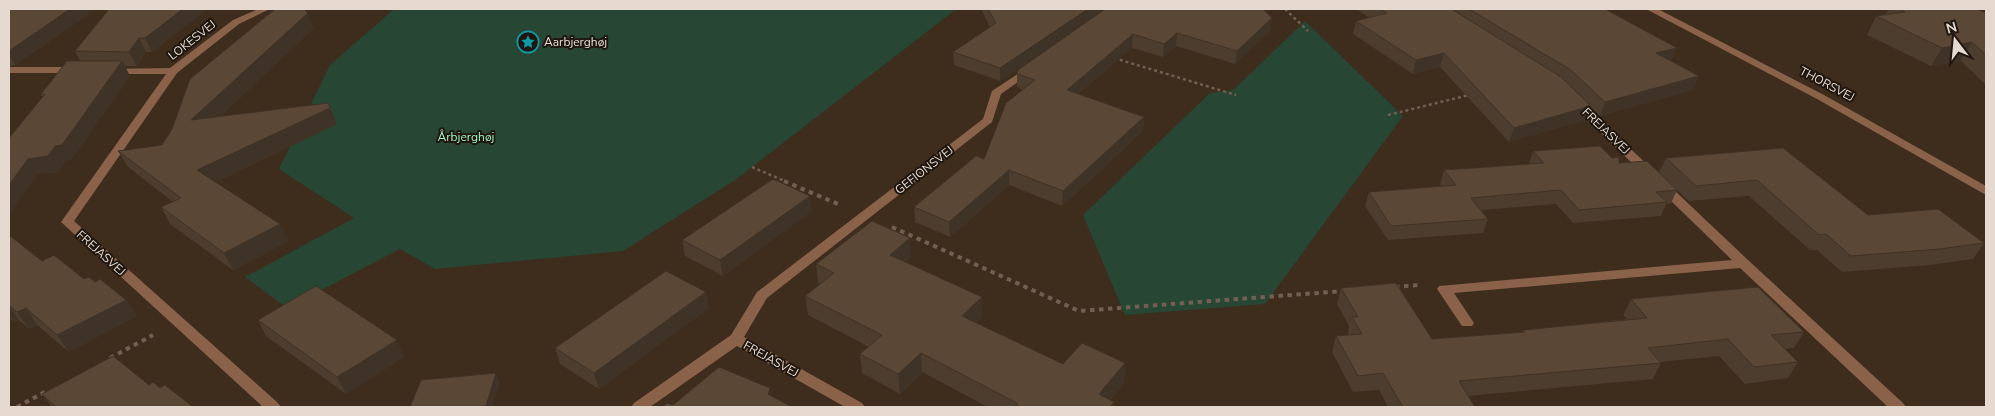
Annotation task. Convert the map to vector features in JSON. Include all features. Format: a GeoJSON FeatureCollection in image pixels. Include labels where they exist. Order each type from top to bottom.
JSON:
{"type":"FeatureCollection","features":[{"type":"Feature","properties":{"kind":"street","name":"LOKESVEJ"},"geometry":{"type":"LineString","coordinates":[[9,70],[173,71],[236,22],[265,9]]}},
{"type":"Feature","properties":{"kind":"street","name":"THORSVEJ"},"geometry":{"type":"LineString","coordinates":[[1651,9],[1914,147],[1986,191]]}},
{"type":"Feature","properties":{"kind":"street","name":"GEFIONSVEJ"},"geometry":{"type":"LineString","coordinates":[[736,339],[762,295],[988,120],[996,93],[1043,60]]}},
{"type":"Feature","properties":{"kind":"street","name":"FREJASVEJ"},"geometry":{"type":"LineString","coordinates":[[173,71],[66,222],[273,407]]}},
{"type":"Feature","properties":{"kind":"street","name":"FREJASVEJ"},"geometry":{"type":"LineString","coordinates":[[1568,95],[1743,263],[1898,407]]}},
{"type":"Feature","properties":{"kind":"street"},"geometry":{"type":"LineString","coordinates":[[1467,323],[1444,289],[1743,263]]}},
{"type":"Feature","properties":{"kind":"street","name":"FREJASVEJ"},"geometry":{"type":"LineString","coordinates":[[639,407],[736,339],[857,407]]}},
{"type":"Feature","properties":{"kind":"path"},"geometry":{"type":"LineString","coordinates":[[1285,9],[1308,31]]}},
{"type":"Feature","properties":{"kind":"path"},"geometry":{"type":"LineString","coordinates":[[1113,58],[1236,96]]}},
{"type":"Feature","properties":{"kind":"path"},"geometry":{"type":"LineString","coordinates":[[1388,115],[1475,93]]}},
{"type":"Feature","properties":{"kind":"path"},"geometry":{"type":"LineString","coordinates":[[752,167],[865,215],[1079,311],[1352,290]]}},
{"type":"Feature","properties":{"kind":"path"},"geometry":{"type":"LineString","coordinates":[[1391,287],[1420,285],[1444,289]]}},
{"type":"Feature","properties":{"kind":"path"},"geometry":{"type":"LineString","coordinates":[[102,362],[178,322]]}},
{"type":"Feature","properties":{"kind":"path"},"geometry":{"type":"LineString","coordinates":[[17,407],[51,389]]}},
{"type":"Feature","properties":{"kind":"green space","name":"Årbjerghøj"},"geometry":{"type":"Polygon","coordinates":[[[394,9],[955,10],[735,180],[623,251],[435,269],[400,249],[287,308],[245,277],[354,218],[279,169],[330,65],[394,9]]]}},
{"type":"Feature","properties":{"kind":"green space"},"geometry":{"type":"Polygon","coordinates":[[[1305,21],[1403,116],[1265,304],[1125,315],[1083,215],[1210,93],[1233,90],[1305,21]]]}},
{"type":"Feature","properties":{"kind":"building"},"geometry":{"type":"Polygon","coordinates":[[[9,9],[70,9],[9,51],[9,9]]]}},
{"type":"Feature","properties":{"kind":"building"},"geometry":{"type":"Polygon","coordinates":[[[109,9],[183,9],[145,38],[139,38],[129,52],[75,51],[109,9]]]}},
{"type":"Feature","properties":{"kind":"building"},"geometry":{"type":"Polygon","coordinates":[[[275,9],[304,9],[308,13],[191,120],[328,103],[330,108],[197,170],[280,224],[224,253],[161,207],[181,198],[118,151],[162,145],[172,129],[190,79],[275,9]]]}},
{"type":"Feature","properties":{"kind":"building"},"geometry":{"type":"Polygon","coordinates":[[[988,9],[1088,9],[1000,68],[953,52],[996,23],[988,9]]]}},
{"type":"Feature","properties":{"kind":"building"},"geometry":{"type":"Polygon","coordinates":[[[1105,9],[1263,9],[1272,18],[1237,51],[1177,33],[1164,44],[1133,34],[1067,90],[1144,117],[1063,191],[1009,170],[949,222],[914,207],[976,156],[984,159],[1006,103],[1035,80],[1017,74],[1018,70],[1105,9]]]}},
{"type":"Feature","properties":{"kind":"building"},"geometry":{"type":"Polygon","coordinates":[[[1380,9],[1453,9],[1561,77],[1591,106],[1514,128],[1444,53],[1416,60],[1356,21],[1387,13],[1380,9]]]}},
{"type":"Feature","properties":{"kind":"building"},"geometry":{"type":"Polygon","coordinates":[[[1469,9],[1605,9],[1677,48],[1656,53],[1699,76],[1605,102],[1571,70],[1469,9]]]}},
{"type":"Feature","properties":{"kind":"building"},"geometry":{"type":"Polygon","coordinates":[[[1899,9],[1976,9],[1986,13],[1986,55],[1972,42],[1942,48],[1876,16],[1905,12],[1899,9]]]}},
{"type":"Feature","properties":{"kind":"building"},"geometry":{"type":"Polygon","coordinates":[[[67,61],[122,61],[62,145],[55,146],[48,156],[28,159],[9,185],[9,138],[45,94],[41,94],[67,61]]]}},
{"type":"Feature","properties":{"kind":"building"},"geometry":{"type":"Polygon","coordinates":[[[1600,146],[1612,158],[1619,157],[1619,163],[1647,161],[1677,190],[1656,192],[1667,202],[1579,210],[1561,190],[1471,198],[1488,219],[1391,226],[1369,192],[1456,185],[1444,170],[1544,163],[1533,151],[1600,146]]]}},
{"type":"Feature","properties":{"kind":"building"},"geometry":{"type":"Polygon","coordinates":[[[1783,148],[1868,215],[1938,209],[1984,243],[1940,249],[1851,256],[1826,234],[1819,235],[1757,180],[1696,186],[1666,158],[1783,148]]]}},
{"type":"Feature","properties":{"kind":"building"},"geometry":{"type":"Polygon","coordinates":[[[773,179],[810,196],[720,260],[682,240],[773,179]]]}},
{"type":"Feature","properties":{"kind":"building"},"geometry":{"type":"Polygon","coordinates":[[[872,221],[910,238],[890,255],[982,297],[962,316],[1063,364],[1082,343],[1125,363],[1099,394],[1114,402],[1110,407],[1021,407],[1016,405],[1017,403],[921,353],[898,374],[860,354],[882,335],[805,296],[834,273],[816,264],[872,221]]]}},
{"type":"Feature","properties":{"kind":"building"},"geometry":{"type":"Polygon","coordinates":[[[9,235],[42,261],[54,255],[84,279],[89,277],[95,282],[100,279],[126,300],[57,335],[26,308],[17,312],[9,305],[9,235]]]}},
{"type":"Feature","properties":{"kind":"building"},"geometry":{"type":"Polygon","coordinates":[[[666,271],[706,292],[594,373],[555,348],[666,271]]]}},
{"type":"Feature","properties":{"kind":"building"},"geometry":{"type":"Polygon","coordinates":[[[1396,283],[1432,339],[1525,332],[1523,330],[1647,318],[1631,299],[1758,287],[1804,332],[1771,335],[1798,362],[1754,367],[1728,339],[1648,348],[1661,363],[1459,381],[1475,407],[1403,407],[1383,373],[1358,376],[1336,336],[1362,334],[1352,317],[1358,317],[1341,288],[1396,283]]]}},
{"type":"Feature","properties":{"kind":"building"},"geometry":{"type":"Polygon","coordinates":[[[316,286],[397,340],[337,377],[258,320],[316,286]]]}},
{"type":"Feature","properties":{"kind":"building"},"geometry":{"type":"Polygon","coordinates":[[[113,356],[149,385],[153,382],[160,388],[165,385],[193,407],[56,407],[42,394],[113,356]]]}},
{"type":"Feature","properties":{"kind":"building"},"geometry":{"type":"Polygon","coordinates":[[[719,367],[770,388],[768,394],[792,407],[662,407],[667,403],[673,405],[719,367]]]}},
{"type":"Feature","properties":{"kind":"building"},"geometry":{"type":"Polygon","coordinates":[[[496,373],[486,406],[410,407],[421,380],[496,373]]]}},
{"type":"Feature","properties":{"kind":"place","name":"Aarbjerghøj"},"geometry":{"type":"Point","coordinates":[528,42]}}]}
